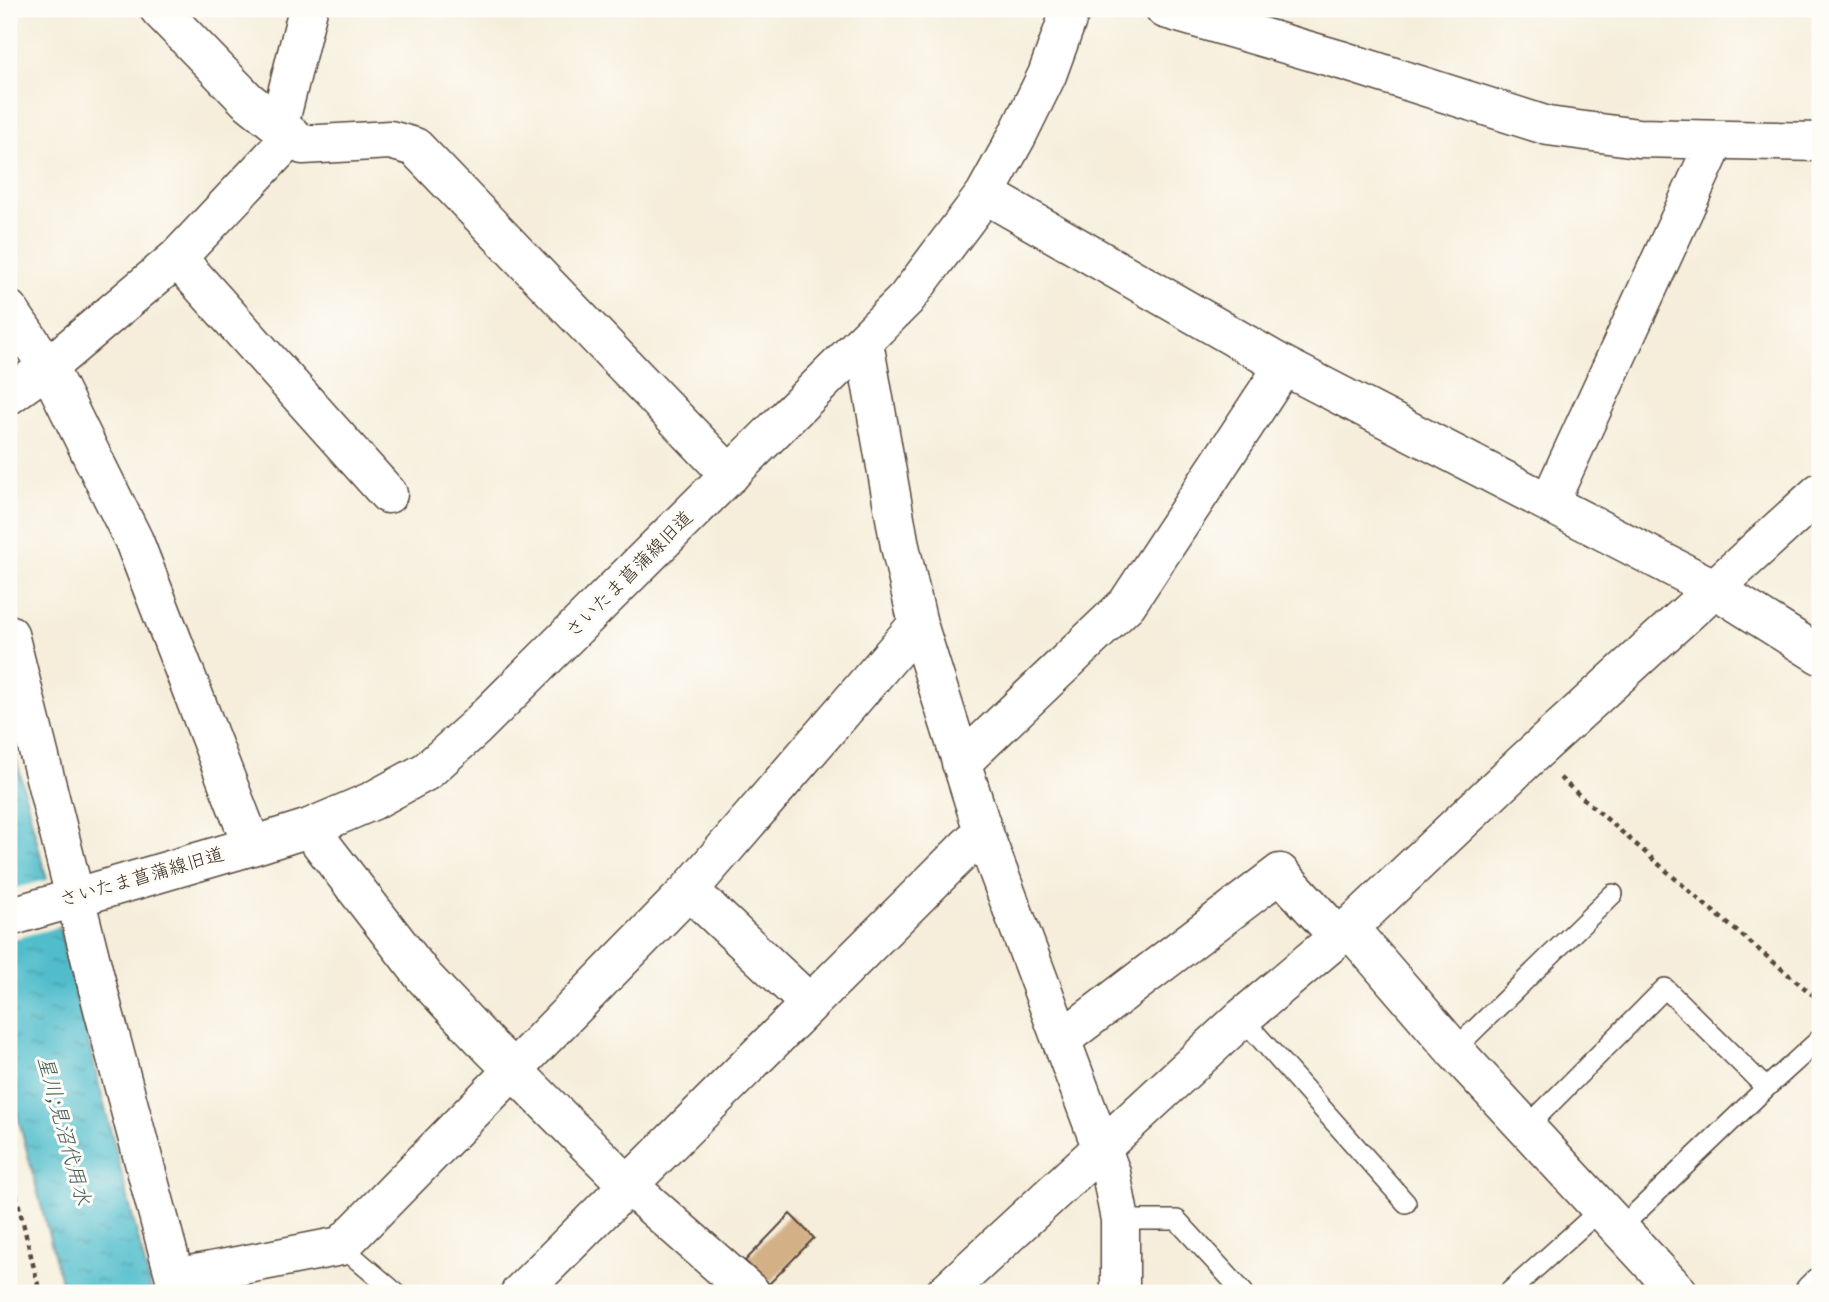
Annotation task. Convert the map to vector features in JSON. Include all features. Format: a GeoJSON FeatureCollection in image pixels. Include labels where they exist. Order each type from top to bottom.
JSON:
{"type":"FeatureCollection","features":[{"type":"Feature","properties":{"kind":"street"},"geometry":{"type":"LineString","coordinates":[[159,9],[247,100],[303,145],[390,140],[415,147],[730,475]]}},
{"type":"Feature","properties":{"kind":"street"},"geometry":{"type":"LineString","coordinates":[[9,395],[48,367],[177,258],[285,131],[308,9]]}},
{"type":"Feature","properties":{"kind":"street","name":"さいたま菖蒲線旧道"},"geometry":{"type":"LineString","coordinates":[[9,916],[309,828],[372,802],[426,771],[475,728],[906,299],[985,194],[1047,75],[1070,9]]}},
{"type":"Feature","properties":{"kind":"street"},"geometry":{"type":"LineString","coordinates":[[1165,9],[1344,61],[1548,126],[1638,138],[1820,142]]}},
{"type":"Feature","properties":{"kind":"street"},"geometry":{"type":"LineString","coordinates":[[1549,503],[1716,140]]}},
{"type":"Feature","properties":{"kind":"street"},"geometry":{"type":"LineString","coordinates":[[985,194],[1284,366],[1715,589],[1820,656]]}},
{"type":"Feature","properties":{"kind":"street"},"geometry":{"type":"LineString","coordinates":[[177,258],[388,494]]}},
{"type":"Feature","properties":{"kind":"street"},"geometry":{"type":"LineString","coordinates":[[9,310],[48,367],[134,541],[251,846]]}},
{"type":"Feature","properties":{"kind":"street"},"geometry":{"type":"LineString","coordinates":[[864,342],[900,546],[918,624],[983,831],[1062,1039],[1100,1149],[1111,1172],[1120,1220],[1120,1293]]}},
{"type":"Feature","properties":{"kind":"street"},"geometry":{"type":"LineString","coordinates":[[961,763],[1127,604],[1284,366]]}},
{"type":"Feature","properties":{"kind":"street"},"geometry":{"type":"LineString","coordinates":[[945,1293],[1242,1018],[1343,932],[1532,754],[1820,492]]}},
{"type":"Feature","properties":{"kind":"street"},"geometry":{"type":"LineString","coordinates":[[9,634],[68,900],[103,1009],[177,1286],[341,1246],[689,890],[918,624]]}},
{"type":"Feature","properties":{"kind":"street"},"geometry":{"type":"LineString","coordinates":[[309,828],[424,977],[627,1184],[751,1293]]}},
{"type":"Feature","properties":{"kind":"street"},"geometry":{"type":"LineString","coordinates":[[520,1293],[983,831]]}},
{"type":"Feature","properties":{"kind":"street"},"geometry":{"type":"LineString","coordinates":[[1062,1039],[1280,873],[1343,932],[1679,1293]]}},
{"type":"Feature","properties":{"kind":"street"},"geometry":{"type":"LineString","coordinates":[[689,890],[809,1003]]}},
{"type":"Feature","properties":{"kind":"street"},"geometry":{"type":"LineString","coordinates":[[1814,1293],[1820,1287]]}},
{"type":"Feature","properties":{"kind":"lane"},"geometry":{"type":"LineString","coordinates":[[1454,1050],[1613,894]]}},
{"type":"Feature","properties":{"kind":"lane"},"geometry":{"type":"LineString","coordinates":[[1526,1128],[1665,988],[1766,1088]]}},
{"type":"Feature","properties":{"kind":"lane"},"geometry":{"type":"LineString","coordinates":[[1242,1018],[1406,1202]]}},
{"type":"Feature","properties":{"kind":"lane"},"geometry":{"type":"LineString","coordinates":[[1508,1293],[1610,1219],[1820,1039]]}},
{"type":"Feature","properties":{"kind":"lane"},"geometry":{"type":"LineString","coordinates":[[1120,1220],[1177,1220],[1244,1293]]}},
{"type":"Feature","properties":{"kind":"lane"},"geometry":{"type":"LineString","coordinates":[[341,1246],[396,1293]]}},
{"type":"Feature","properties":{"kind":"path"},"geometry":{"type":"LineString","coordinates":[[1532,754],[1702,902],[1820,1000]]}},
{"type":"Feature","properties":{"kind":"path"},"geometry":{"type":"LineString","coordinates":[[9,1165],[40,1293]]}},
{"type":"Feature","properties":{"kind":"water","name":"星川;見沼代用水"},"geometry":{"type":"Polygon","coordinates":[[[9,731],[152,1293],[64,1293],[9,1082],[9,731]]]}},
{"type":"Feature","properties":{"kind":"pier"},"geometry":{"type":"Polygon","coordinates":[[[50,879],[62,926],[9,940],[9,890],[50,879]]]}},
{"type":"Feature","properties":{"kind":"building"},"geometry":{"type":"Polygon","coordinates":[[[790,1214],[814,1238],[769,1284],[745,1261],[790,1214]]]}}]}
